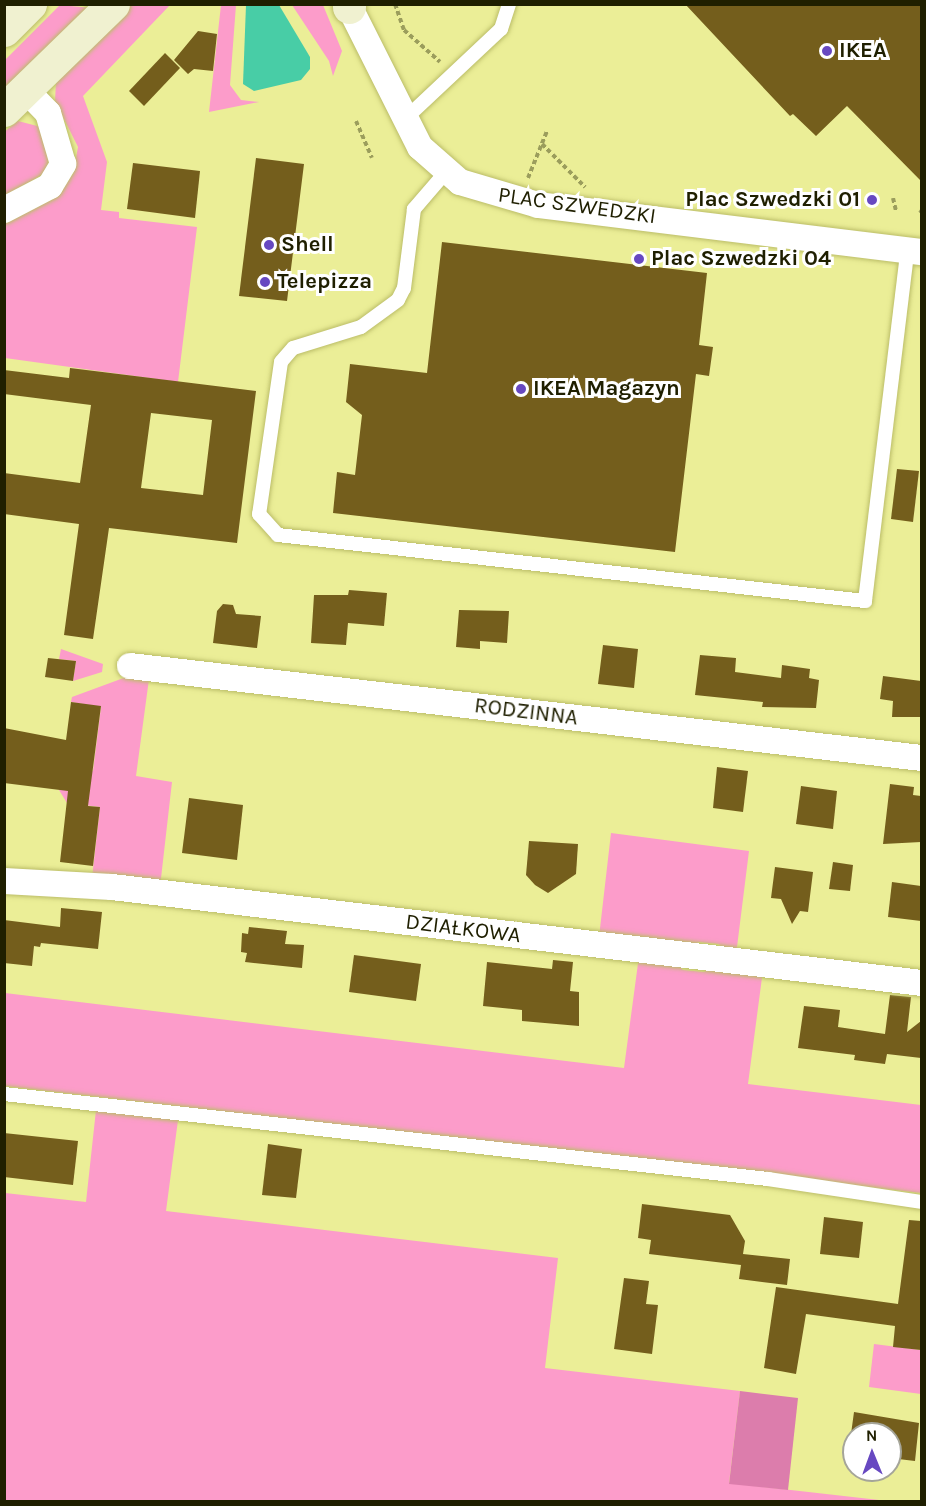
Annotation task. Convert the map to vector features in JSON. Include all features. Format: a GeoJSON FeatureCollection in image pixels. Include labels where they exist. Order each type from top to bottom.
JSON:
{"type":"FeatureCollection","features":[{"type":"Feature","properties":{"kind":"main road"},"geometry":{"type":"LineString","coordinates":[[4,30],[30,4]]}},
{"type":"Feature","properties":{"kind":"main road"},"geometry":{"type":"LineString","coordinates":[[16,100],[113,4]]}},
{"type":"Feature","properties":{"kind":"street","name":"PLAC SZWEDZKI"},"geometry":{"type":"LineString","coordinates":[[348,5],[404,120],[420,147],[445,173],[483,192],[538,205],[917,248]]}},
{"type":"Feature","properties":{"kind":"street"},"geometry":{"type":"LineString","coordinates":[[4,210],[50,186],[63,164],[48,113],[16,100]]}},
{"type":"Feature","properties":{"kind":"street","name":"RODZINNA"},"geometry":{"type":"LineString","coordinates":[[130,666],[921,758]]}},
{"type":"Feature","properties":{"kind":"street","name":"DZIAŁKOWA"},"geometry":{"type":"LineString","coordinates":[[4,881],[122,888],[921,983]]}},
{"type":"Feature","properties":{"kind":"lane"},"geometry":{"type":"LineString","coordinates":[[404,120],[501,29],[509,4]]}},
{"type":"Feature","properties":{"kind":"lane"},"geometry":{"type":"LineString","coordinates":[[445,173],[414,209],[404,288],[398,300],[361,327],[293,348],[280,362],[259,514],[278,535],[865,601],[917,248]]}},
{"type":"Feature","properties":{"kind":"lane"},"geometry":{"type":"LineString","coordinates":[[4,1094],[758,1178],[921,1202]]}},
{"type":"Feature","properties":{"kind":"path"},"geometry":{"type":"LineString","coordinates":[[395,4],[405,30],[443,64]]}},
{"type":"Feature","properties":{"kind":"path"},"geometry":{"type":"LineString","coordinates":[[356,121],[372,158]]}},
{"type":"Feature","properties":{"kind":"path"},"geometry":{"type":"LineString","coordinates":[[528,178],[547,131]]}},
{"type":"Feature","properties":{"kind":"path"},"geometry":{"type":"LineString","coordinates":[[542,144],[585,188]]}},
{"type":"Feature","properties":{"kind":"path"},"geometry":{"type":"LineString","coordinates":[[893,198],[896,211]]}},
{"type":"Feature","properties":{"kind":"shaded area"},"geometry":{"type":"Polygon","coordinates":[[[60,5],[92,8],[5,92],[5,60],[60,5]]]}},
{"type":"Feature","properties":{"kind":"shaded area"},"geometry":{"type":"Polygon","coordinates":[[[131,5],[170,5],[83,96],[107,162],[101,210],[119,212],[119,218],[197,227],[178,382],[5,358],[5,222],[59,193],[73,174],[78,147],[55,101],[56,82],[131,5]]]}},
{"type":"Feature","properties":{"kind":"shaded area"},"geometry":{"type":"Polygon","coordinates":[[[221,5],[236,5],[230,85],[241,100],[259,102],[209,112],[221,5]]]}},
{"type":"Feature","properties":{"kind":"shaded area"},"geometry":{"type":"Polygon","coordinates":[[[246,5],[279,5],[310,57],[310,69],[301,80],[254,91],[243,84],[246,5]]]}},
{"type":"Feature","properties":{"kind":"shaded area"},"geometry":{"type":"Polygon","coordinates":[[[292,5],[323,5],[342,51],[333,76],[329,61],[292,5]]]}},
{"type":"Feature","properties":{"kind":"shaded area"},"geometry":{"type":"Polygon","coordinates":[[[18,121],[41,127],[51,160],[45,173],[5,196],[4,132],[18,121]]]}},
{"type":"Feature","properties":{"kind":"shaded area"},"geometry":{"type":"Polygon","coordinates":[[[61,649],[103,664],[102,672],[73,681],[76,661],[59,659],[61,649]]]}},
{"type":"Feature","properties":{"kind":"shaded area"},"geometry":{"type":"Polygon","coordinates":[[[129,676],[149,679],[136,776],[172,782],[160,887],[92,878],[100,807],[67,803],[59,790],[63,768],[93,771],[101,707],[71,702],[72,697],[129,676]]]}},
{"type":"Feature","properties":{"kind":"shaded area"},"geometry":{"type":"Polygon","coordinates":[[[611,833],[749,851],[736,955],[726,954],[719,944],[698,942],[694,949],[599,937],[611,833]]]}},
{"type":"Feature","properties":{"kind":"shaded area"},"geometry":{"type":"Polygon","coordinates":[[[639,956],[673,960],[683,970],[704,972],[716,965],[763,970],[748,1084],[921,1105],[921,1193],[5,1086],[5,993],[624,1068],[639,956]]]}},
{"type":"Feature","properties":{"kind":"shaded area"},"geometry":{"type":"Polygon","coordinates":[[[96,1110],[178,1120],[166,1211],[558,1258],[545,1368],[740,1391],[729,1483],[888,1501],[5,1502],[5,1193],[86,1202],[96,1110]]]}},
{"type":"Feature","properties":{"kind":"shaded area"},"geometry":{"type":"Polygon","coordinates":[[[874,1344],[921,1350],[921,1394],[869,1387],[874,1344]]]}},
{"type":"Feature","properties":{"kind":"shaded area"},"geometry":{"type":"Polygon","coordinates":[[[740,1391],[798,1398],[788,1490],[729,1484],[740,1391]]]}},
{"type":"Feature","properties":{"kind":"building","name":"IKEA"},"geometry":{"type":"Polygon","coordinates":[[[685,4],[921,4],[921,181],[847,106],[816,136],[793,114],[790,116],[685,4]]]}},
{"type":"Feature","properties":{"kind":"building"},"geometry":{"type":"Polygon","coordinates":[[[198,31],[217,34],[213,71],[194,69],[188,74],[174,60],[198,31]]]}},
{"type":"Feature","properties":{"kind":"building"},"geometry":{"type":"Polygon","coordinates":[[[165,53],[180,68],[144,106],[129,91],[165,53]]]}},
{"type":"Feature","properties":{"kind":"building"},"geometry":{"type":"Polygon","coordinates":[[[256,158],[304,164],[287,301],[239,296],[256,158]]]}},
{"type":"Feature","properties":{"kind":"building"},"geometry":{"type":"Polygon","coordinates":[[[133,163],[200,171],[195,218],[127,209],[133,163]]]}},
{"type":"Feature","properties":{"kind":"building","name":"IKEA Magazyn"},"geometry":{"type":"Polygon","coordinates":[[[442,242],[707,273],[699,345],[713,347],[709,376],[696,374],[675,552],[333,513],[337,472],[355,475],[362,415],[346,402],[350,364],[427,373],[442,242]]]}},
{"type":"Feature","properties":{"kind":"building"},"geometry":{"type":"Polygon","coordinates":[[[70,368],[256,391],[237,543],[109,528],[93,639],[64,635],[79,524],[4,514],[4,473],[80,483],[91,405],[4,394],[4,370],[69,378],[70,368]],[[151,413],[141,488],[203,495],[212,420],[151,413]]]}},
{"type":"Feature","properties":{"kind":"building"},"geometry":{"type":"Polygon","coordinates":[[[897,469],[919,471],[913,522],[891,519],[897,469]]]}},
{"type":"Feature","properties":{"kind":"building"},"geometry":{"type":"Polygon","coordinates":[[[349,590],[387,593],[384,626],[348,623],[346,645],[311,643],[314,595],[348,595],[349,590]]]}},
{"type":"Feature","properties":{"kind":"building"},"geometry":{"type":"Polygon","coordinates":[[[223,604],[233,605],[236,614],[261,616],[257,648],[213,643],[217,611],[223,604]]]}},
{"type":"Feature","properties":{"kind":"building"},"geometry":{"type":"Polygon","coordinates":[[[459,610],[509,611],[507,643],[480,641],[480,649],[456,647],[459,610]]]}},
{"type":"Feature","properties":{"kind":"building"},"geometry":{"type":"Polygon","coordinates":[[[603,645],[638,649],[634,688],[598,684],[603,645]]]}},
{"type":"Feature","properties":{"kind":"building"},"geometry":{"type":"Polygon","coordinates":[[[700,655],[736,658],[735,672],[781,678],[782,665],[810,669],[809,678],[819,680],[816,708],[762,707],[763,702],[695,695],[700,655]]]}},
{"type":"Feature","properties":{"kind":"building"},"geometry":{"type":"Polygon","coordinates":[[[48,658],[76,661],[73,681],[45,677],[48,658]]]}},
{"type":"Feature","properties":{"kind":"building"},"geometry":{"type":"Polygon","coordinates":[[[883,676],[921,681],[921,717],[892,717],[893,701],[880,699],[883,676]]]}},
{"type":"Feature","properties":{"kind":"building"},"geometry":{"type":"Polygon","coordinates":[[[71,702],[101,706],[88,806],[100,807],[93,866],[60,862],[68,791],[4,783],[4,728],[66,740],[71,702]]]}},
{"type":"Feature","properties":{"kind":"building"},"geometry":{"type":"Polygon","coordinates":[[[717,767],[748,771],[743,812],[713,808],[717,767]]]}},
{"type":"Feature","properties":{"kind":"building"},"geometry":{"type":"Polygon","coordinates":[[[890,784],[914,787],[913,795],[921,796],[921,842],[883,844],[890,784]]]}},
{"type":"Feature","properties":{"kind":"building"},"geometry":{"type":"Polygon","coordinates":[[[801,786],[837,791],[833,829],[796,824],[801,786]]]}},
{"type":"Feature","properties":{"kind":"building"},"geometry":{"type":"Polygon","coordinates":[[[189,798],[243,805],[237,860],[182,853],[189,798]]]}},
{"type":"Feature","properties":{"kind":"building"},"geometry":{"type":"Polygon","coordinates":[[[529,841],[578,844],[576,874],[548,893],[535,885],[526,875],[529,841]]]}},
{"type":"Feature","properties":{"kind":"building"},"geometry":{"type":"Polygon","coordinates":[[[833,862],[853,865],[850,891],[829,889],[833,862]]]}},
{"type":"Feature","properties":{"kind":"building"},"geometry":{"type":"Polygon","coordinates":[[[775,867],[813,872],[808,912],[800,911],[792,924],[781,899],[771,898],[775,867]]]}},
{"type":"Feature","properties":{"kind":"building"},"geometry":{"type":"Polygon","coordinates":[[[892,882],[921,886],[921,921],[888,917],[892,882]]]}},
{"type":"Feature","properties":{"kind":"building"},"geometry":{"type":"Polygon","coordinates":[[[61,908],[102,912],[98,949],[41,943],[40,947],[34,946],[32,966],[4,963],[4,920],[60,927],[61,908]]]}},
{"type":"Feature","properties":{"kind":"building"},"geometry":{"type":"Polygon","coordinates":[[[249,927],[287,931],[285,944],[304,945],[302,968],[245,962],[247,953],[241,952],[242,933],[248,934],[249,927]]]}},
{"type":"Feature","properties":{"kind":"building"},"geometry":{"type":"Polygon","coordinates":[[[354,955],[421,964],[416,1001],[349,992],[354,955]]]}},
{"type":"Feature","properties":{"kind":"building"},"geometry":{"type":"Polygon","coordinates":[[[553,960],[573,962],[570,991],[579,992],[579,1026],[522,1021],[522,1010],[483,1006],[487,962],[552,969],[553,960]]]}},
{"type":"Feature","properties":{"kind":"building"},"geometry":{"type":"Polygon","coordinates":[[[890,995],[911,997],[907,1032],[921,1021],[921,1058],[887,1054],[885,1064],[854,1060],[855,1055],[798,1048],[804,1006],[840,1010],[838,1027],[885,1034],[890,995]]]}},
{"type":"Feature","properties":{"kind":"building"},"geometry":{"type":"Polygon","coordinates":[[[4,1133],[78,1141],[73,1185],[4,1177],[4,1133]]]}},
{"type":"Feature","properties":{"kind":"building"},"geometry":{"type":"Polygon","coordinates":[[[268,1144],[302,1149],[296,1198],[262,1195],[268,1144]]]}},
{"type":"Feature","properties":{"kind":"building"},"geometry":{"type":"Polygon","coordinates":[[[642,1204],[730,1215],[745,1241],[743,1254],[790,1259],[787,1285],[739,1279],[741,1265],[649,1254],[651,1240],[638,1238],[642,1204]]]}},
{"type":"Feature","properties":{"kind":"building"},"geometry":{"type":"Polygon","coordinates":[[[824,1217],[863,1222],[859,1258],[820,1254],[824,1217]]]}},
{"type":"Feature","properties":{"kind":"building"},"geometry":{"type":"Polygon","coordinates":[[[909,1220],[921,1221],[921,1350],[893,1347],[895,1326],[806,1314],[796,1374],[764,1368],[776,1287],[898,1304],[909,1220]]]}},
{"type":"Feature","properties":{"kind":"building"},"geometry":{"type":"Polygon","coordinates":[[[624,1278],[649,1281],[646,1304],[658,1305],[652,1354],[614,1349],[624,1278]]]}},
{"type":"Feature","properties":{"kind":"building"},"geometry":{"type":"Polygon","coordinates":[[[854,1412],[919,1423],[915,1461],[902,1459],[902,1422],[853,1422],[854,1412]]]}},
{"type":"Feature","properties":{"kind":"place","name":"IKEA"},"geometry":{"type":"Point","coordinates":[827,51]}},
{"type":"Feature","properties":{"kind":"place","name":"Plac Szwedzki 01"},"geometry":{"type":"Point","coordinates":[872,200]}},
{"type":"Feature","properties":{"kind":"place","name":"Shell"},"geometry":{"type":"Point","coordinates":[269,245]}},
{"type":"Feature","properties":{"kind":"place","name":"Plac Szwedzki 04"},"geometry":{"type":"Point","coordinates":[639,259]}},
{"type":"Feature","properties":{"kind":"place","name":"Telepizza"},"geometry":{"type":"Point","coordinates":[265,282]}},
{"type":"Feature","properties":{"kind":"place","name":"IKEA Magazyn"},"geometry":{"type":"Point","coordinates":[521,389]}}]}
